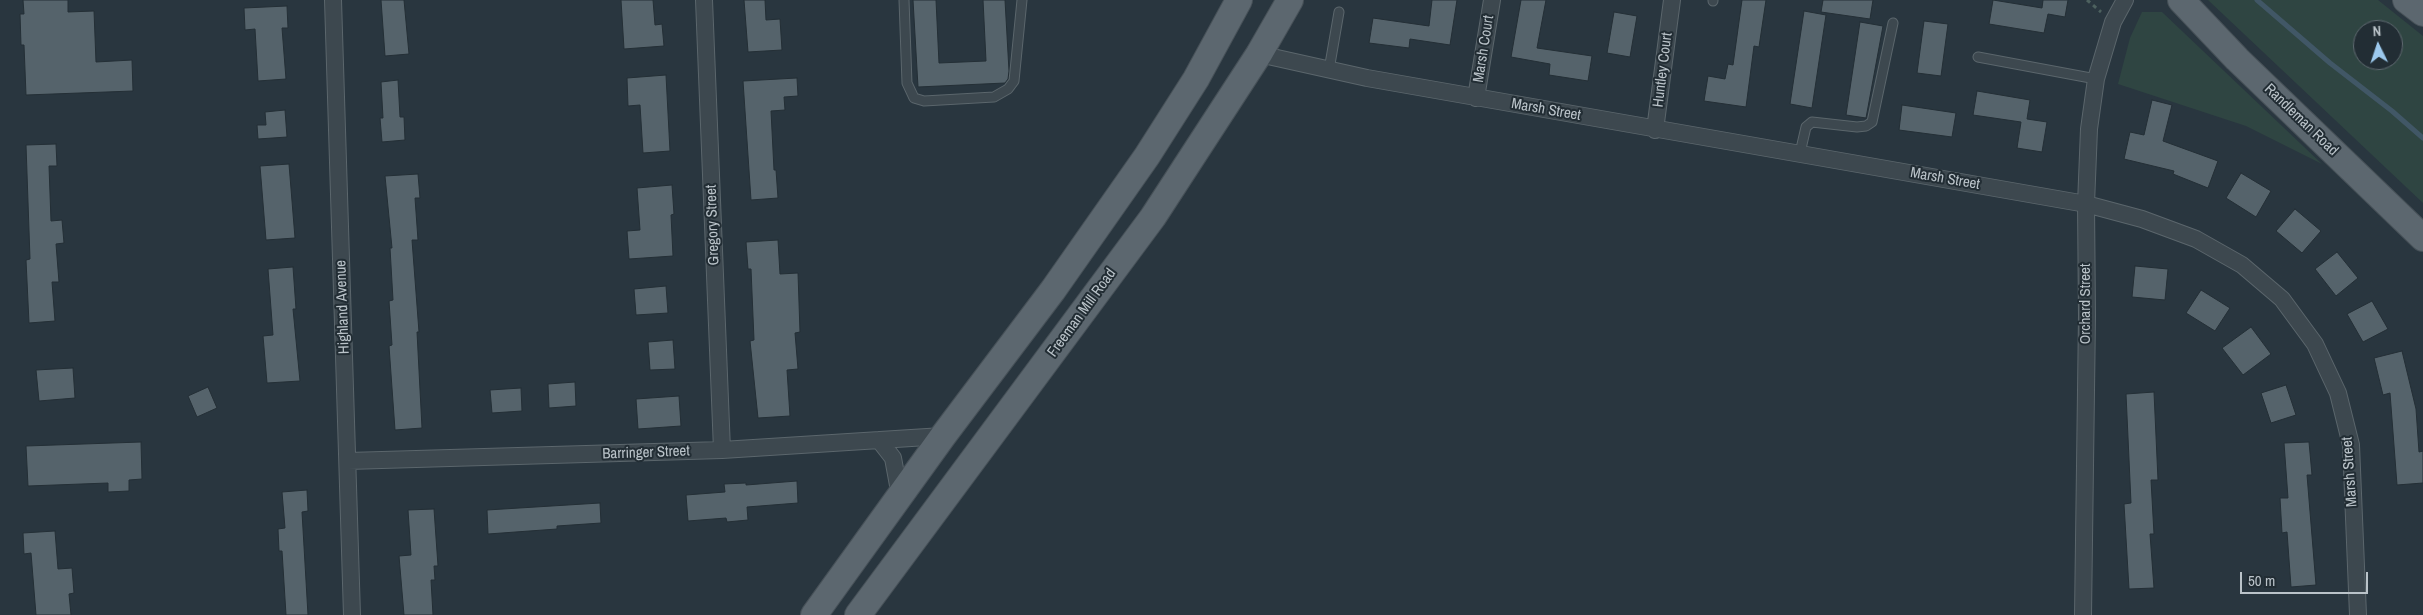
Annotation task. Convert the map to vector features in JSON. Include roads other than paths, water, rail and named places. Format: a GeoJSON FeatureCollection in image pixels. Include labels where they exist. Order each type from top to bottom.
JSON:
{"type":"FeatureCollection","features":[{"type":"Feature","properties":{"kind":"main road"},"geometry":{"type":"LineString","coordinates":[[814,615],[943,436],[1053,290],[1147,156],[1196,79],[1239,0]]}},
{"type":"Feature","properties":{"kind":"main road","name":"Freeman Mill Road"},"geometry":{"type":"LineString","coordinates":[[858,615],[1153,217],[1259,54],[1290,0]]}},
{"type":"Feature","properties":{"kind":"main road","name":"Randleman Road"},"geometry":{"type":"LineString","coordinates":[[2181,0],[2238,59],[2423,238]]}},
{"type":"Feature","properties":{"kind":"main road"},"geometry":{"type":"LineString","coordinates":[[2406,0],[2423,13]]}},
{"type":"Feature","properties":{"kind":"street","name":"Highland Avenue"},"geometry":{"type":"LineString","coordinates":[[333,0],[352,615]]}},
{"type":"Feature","properties":{"kind":"street","name":"Gregory Street"},"geometry":{"type":"LineString","coordinates":[[704,0],[722,450]]}},
{"type":"Feature","properties":{"kind":"street","name":"Marsh Court"},"geometry":{"type":"LineString","coordinates":[[1476,98],[1492,0]]}},
{"type":"Feature","properties":{"kind":"street","name":"Orchard Street"},"geometry":{"type":"LineString","coordinates":[[2083,615],[2088,129],[2096,78],[2113,22],[2126,0]]}},
{"type":"Feature","properties":{"kind":"street","name":"Huntley Court"},"geometry":{"type":"LineString","coordinates":[[1655,130],[1671,5]]}},
{"type":"Feature","properties":{"kind":"street","name":"Marsh Street"},"geometry":{"type":"LineString","coordinates":[[1259,54],[1329,70],[1476,98],[2086,204],[2142,220],[2196,239],[2242,265],[2282,299],[2315,344],[2338,393],[2351,445],[2358,615]]}},
{"type":"Feature","properties":{"kind":"street","name":"Barringer Street"},"geometry":{"type":"LineString","coordinates":[[348,461],[722,450],[943,436]]}},
{"type":"Feature","properties":{"kind":"street"},"geometry":{"type":"LineString","coordinates":[[879,440],[893,458],[900,496]]}},
{"type":"Feature","properties":{"kind":"lane"},"geometry":{"type":"LineString","coordinates":[[904,0],[907,83],[914,98],[924,101],[994,97],[1008,89],[1014,81],[1022,0]]}},
{"type":"Feature","properties":{"kind":"lane"},"geometry":{"type":"LineString","coordinates":[[1329,70],[1339,12]]}},
{"type":"Feature","properties":{"kind":"lane"},"geometry":{"type":"LineString","coordinates":[[1800,153],[1806,128],[1812,122],[1857,127],[1866,126],[1872,122],[1893,23]]}},
{"type":"Feature","properties":{"kind":"lane"},"geometry":{"type":"LineString","coordinates":[[1978,57],[2096,78]]}},
{"type":"Feature","properties":{"kind":"waterway"},"geometry":{"type":"LineString","coordinates":[[2257,0],[2330,63],[2392,111],[2423,138]]}}]}
